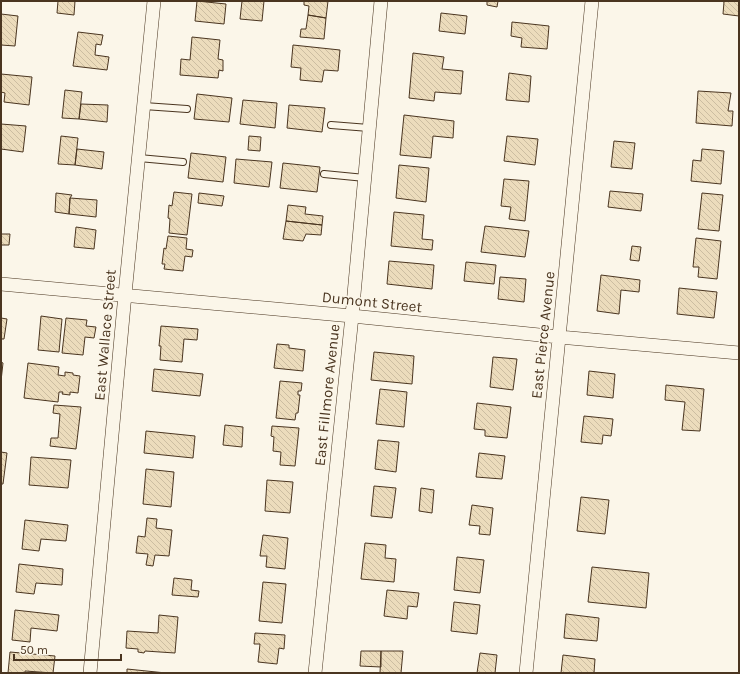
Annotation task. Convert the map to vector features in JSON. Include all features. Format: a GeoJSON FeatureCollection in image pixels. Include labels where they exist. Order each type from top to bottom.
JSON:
{"type":"FeatureCollection","features":[{"type":"Feature","properties":{"kind":"street","name":"East Wallace Street"},"geometry":{"type":"LineString","coordinates":[[90,673],[124,294],[154,1]]}},
{"type":"Feature","properties":{"kind":"street","name":"East Fillmore Avenue"},"geometry":{"type":"LineString","coordinates":[[315,673],[352,316],[381,1]]}},
{"type":"Feature","properties":{"kind":"street","name":"East Pierce Avenue"},"geometry":{"type":"LineString","coordinates":[[526,673],[592,1]]}},
{"type":"Feature","properties":{"kind":"street","name":"Dumont Street"},"geometry":{"type":"LineString","coordinates":[[1,284],[124,294],[559,337],[739,353]]}},
{"type":"Feature","properties":{"kind":"lane"},"geometry":{"type":"LineString","coordinates":[[144,106],[187,109]]}},
{"type":"Feature","properties":{"kind":"lane"},"geometry":{"type":"LineString","coordinates":[[331,125],[369,128]]}},
{"type":"Feature","properties":{"kind":"lane"},"geometry":{"type":"LineString","coordinates":[[139,158],[183,162]]}},
{"type":"Feature","properties":{"kind":"lane"},"geometry":{"type":"LineString","coordinates":[[324,174],[364,178]]}},
{"type":"Feature","properties":{"kind":"building"},"geometry":{"type":"Polygon","coordinates":[[[58,1],[75,1],[74,15],[57,13],[58,1]]]}},
{"type":"Feature","properties":{"kind":"building"},"geometry":{"type":"Polygon","coordinates":[[[197,1],[226,4],[224,24],[195,21],[197,1]]]}},
{"type":"Feature","properties":{"kind":"building"},"geometry":{"type":"Polygon","coordinates":[[[242,1],[264,1],[262,21],[240,19],[242,1]]]}},
{"type":"Feature","properties":{"kind":"building"},"geometry":{"type":"Polygon","coordinates":[[[304,1],[328,1],[326,18],[308,15],[309,6],[304,5],[304,1]]]}},
{"type":"Feature","properties":{"kind":"building"},"geometry":{"type":"Polygon","coordinates":[[[487,1],[498,1],[497,7],[487,5],[487,1]]]}},
{"type":"Feature","properties":{"kind":"building"},"geometry":{"type":"Polygon","coordinates":[[[722,1],[739,1],[739,16],[723,14],[724,2],[722,1]]]}},
{"type":"Feature","properties":{"kind":"building"},"geometry":{"type":"Polygon","coordinates":[[[441,13],[467,16],[465,34],[439,31],[441,13]]]}},
{"type":"Feature","properties":{"kind":"building"},"geometry":{"type":"Polygon","coordinates":[[[1,14],[18,16],[15,46],[1,45],[1,14]]]}},
{"type":"Feature","properties":{"kind":"building"},"geometry":{"type":"Polygon","coordinates":[[[308,15],[326,18],[324,39],[300,37],[301,29],[306,29],[308,15]]]}},
{"type":"Feature","properties":{"kind":"building"},"geometry":{"type":"Polygon","coordinates":[[[512,22],[549,26],[547,49],[521,47],[522,38],[511,36],[512,22]]]}},
{"type":"Feature","properties":{"kind":"building"},"geometry":{"type":"Polygon","coordinates":[[[78,32],[103,35],[101,45],[96,44],[95,55],[109,57],[107,70],[73,66],[78,32]]]}},
{"type":"Feature","properties":{"kind":"building"},"geometry":{"type":"Polygon","coordinates":[[[192,37],[220,40],[218,59],[223,60],[223,71],[219,70],[218,78],[180,75],[181,59],[190,60],[192,37]]]}},
{"type":"Feature","properties":{"kind":"building"},"geometry":{"type":"Polygon","coordinates":[[[293,45],[340,50],[338,71],[324,70],[322,82],[300,80],[301,68],[291,67],[293,45]]]}},
{"type":"Feature","properties":{"kind":"building"},"geometry":{"type":"Polygon","coordinates":[[[413,53],[444,57],[442,69],[463,71],[461,94],[435,92],[434,101],[409,98],[413,53]]]}},
{"type":"Feature","properties":{"kind":"building"},"geometry":{"type":"Polygon","coordinates":[[[509,73],[531,76],[529,102],[506,100],[509,73]]]}},
{"type":"Feature","properties":{"kind":"building"},"geometry":{"type":"Polygon","coordinates":[[[1,74],[32,77],[29,105],[4,102],[5,93],[1,92],[1,74]]]}},
{"type":"Feature","properties":{"kind":"building"},"geometry":{"type":"Polygon","coordinates":[[[65,90],[82,92],[79,119],[62,118],[65,90]]]}},
{"type":"Feature","properties":{"kind":"building"},"geometry":{"type":"Polygon","coordinates":[[[698,91],[731,93],[728,111],[733,111],[732,126],[696,123],[698,91]]]}},
{"type":"Feature","properties":{"kind":"building"},"geometry":{"type":"Polygon","coordinates":[[[197,94],[232,98],[229,122],[194,119],[197,94]]]}},
{"type":"Feature","properties":{"kind":"building"},"geometry":{"type":"Polygon","coordinates":[[[243,100],[277,103],[275,128],[240,124],[243,100]]]}},
{"type":"Feature","properties":{"kind":"building"},"geometry":{"type":"Polygon","coordinates":[[[81,104],[108,105],[107,122],[79,119],[81,104]]]}},
{"type":"Feature","properties":{"kind":"building"},"geometry":{"type":"Polygon","coordinates":[[[289,105],[325,108],[322,132],[287,128],[289,105]]]}},
{"type":"Feature","properties":{"kind":"building"},"geometry":{"type":"Polygon","coordinates":[[[404,115],[454,121],[453,138],[433,136],[431,158],[400,155],[404,115]]]}},
{"type":"Feature","properties":{"kind":"building"},"geometry":{"type":"Polygon","coordinates":[[[1,124],[26,126],[23,152],[1,149],[1,124]]]}},
{"type":"Feature","properties":{"kind":"building"},"geometry":{"type":"Polygon","coordinates":[[[61,136],[78,138],[75,165],[58,164],[61,136]]]}},
{"type":"Feature","properties":{"kind":"building"},"geometry":{"type":"Polygon","coordinates":[[[249,136],[261,137],[260,151],[248,150],[249,136]]]}},
{"type":"Feature","properties":{"kind":"building"},"geometry":{"type":"Polygon","coordinates":[[[507,136],[538,139],[535,165],[504,161],[507,136]]]}},
{"type":"Feature","properties":{"kind":"building"},"geometry":{"type":"Polygon","coordinates":[[[614,141],[635,143],[632,169],[611,167],[614,141]]]}},
{"type":"Feature","properties":{"kind":"building"},"geometry":{"type":"Polygon","coordinates":[[[77,149],[104,152],[102,169],[75,165],[77,149]]]}},
{"type":"Feature","properties":{"kind":"building"},"geometry":{"type":"Polygon","coordinates":[[[702,149],[724,151],[721,184],[691,181],[693,160],[701,161],[702,149]]]}},
{"type":"Feature","properties":{"kind":"building"},"geometry":{"type":"Polygon","coordinates":[[[191,153],[226,157],[223,182],[188,178],[191,153]]]}},
{"type":"Feature","properties":{"kind":"building"},"geometry":{"type":"Polygon","coordinates":[[[236,159],[272,162],[269,187],[234,183],[236,159]]]}},
{"type":"Feature","properties":{"kind":"building"},"geometry":{"type":"Polygon","coordinates":[[[283,163],[320,167],[317,192],[280,188],[283,163]]]}},
{"type":"Feature","properties":{"kind":"building"},"geometry":{"type":"Polygon","coordinates":[[[399,165],[429,168],[426,202],[396,198],[399,165]]]}},
{"type":"Feature","properties":{"kind":"building"},"geometry":{"type":"Polygon","coordinates":[[[504,179],[529,181],[525,221],[509,219],[511,207],[501,206],[504,179]]]}},
{"type":"Feature","properties":{"kind":"building"},"geometry":{"type":"Polygon","coordinates":[[[610,191],[643,194],[641,211],[608,207],[610,191]]]}},
{"type":"Feature","properties":{"kind":"building"},"geometry":{"type":"Polygon","coordinates":[[[174,192],[192,194],[187,235],[169,233],[169,205],[172,206],[174,192]]]}},
{"type":"Feature","properties":{"kind":"building"},"geometry":{"type":"Polygon","coordinates":[[[56,193],[72,195],[70,198],[69,214],[55,212],[56,193]]]}},
{"type":"Feature","properties":{"kind":"building"},"geometry":{"type":"Polygon","coordinates":[[[199,193],[224,196],[222,206],[198,203],[199,193]]]}},
{"type":"Feature","properties":{"kind":"building"},"geometry":{"type":"Polygon","coordinates":[[[702,193],[723,195],[719,231],[698,229],[702,193]]]}},
{"type":"Feature","properties":{"kind":"building"},"geometry":{"type":"Polygon","coordinates":[[[70,198],[97,200],[96,217],[69,214],[70,198]]]}},
{"type":"Feature","properties":{"kind":"building"},"geometry":{"type":"Polygon","coordinates":[[[288,205],[306,207],[305,214],[323,216],[322,225],[286,221],[288,205]]]}},
{"type":"Feature","properties":{"kind":"building"},"geometry":{"type":"Polygon","coordinates":[[[394,212],[424,215],[422,239],[433,240],[432,250],[391,246],[394,212]]]}},
{"type":"Feature","properties":{"kind":"building"},"geometry":{"type":"Polygon","coordinates":[[[286,221],[322,225],[321,235],[306,234],[303,241],[283,239],[286,221]]]}},
{"type":"Feature","properties":{"kind":"building"},"geometry":{"type":"Polygon","coordinates":[[[485,226],[529,231],[525,257],[481,252],[485,226]]]}},
{"type":"Feature","properties":{"kind":"building"},"geometry":{"type":"Polygon","coordinates":[[[76,227],[96,230],[94,249],[74,247],[76,227]]]}},
{"type":"Feature","properties":{"kind":"building"},"geometry":{"type":"Polygon","coordinates":[[[1,234],[10,234],[9,245],[1,245],[1,234]]]}},
{"type":"Feature","properties":{"kind":"building"},"geometry":{"type":"Polygon","coordinates":[[[168,236],[187,238],[186,249],[193,250],[192,257],[185,256],[183,271],[164,269],[165,264],[162,264],[164,248],[166,249],[168,236]]]}},
{"type":"Feature","properties":{"kind":"building"},"geometry":{"type":"Polygon","coordinates":[[[696,238],[721,241],[717,279],[698,277],[699,267],[693,267],[696,238]]]}},
{"type":"Feature","properties":{"kind":"building"},"geometry":{"type":"Polygon","coordinates":[[[632,246],[641,247],[639,261],[630,260],[632,246]]]}},
{"type":"Feature","properties":{"kind":"building"},"geometry":{"type":"Polygon","coordinates":[[[389,261],[434,265],[432,289],[387,284],[389,261]]]}},
{"type":"Feature","properties":{"kind":"building"},"geometry":{"type":"Polygon","coordinates":[[[466,262],[496,265],[494,284],[464,281],[466,262]]]}},
{"type":"Feature","properties":{"kind":"building"},"geometry":{"type":"Polygon","coordinates":[[[601,275],[640,280],[639,292],[621,290],[619,314],[597,311],[601,275]]]}},
{"type":"Feature","properties":{"kind":"building"},"geometry":{"type":"Polygon","coordinates":[[[500,277],[526,279],[524,302],[498,299],[500,277]]]}},
{"type":"Feature","properties":{"kind":"building"},"geometry":{"type":"Polygon","coordinates":[[[679,288],[717,292],[714,318],[677,314],[679,288]]]}},
{"type":"Feature","properties":{"kind":"building"},"geometry":{"type":"Polygon","coordinates":[[[41,316],[62,319],[59,352],[38,350],[41,316]]]}},
{"type":"Feature","properties":{"kind":"building"},"geometry":{"type":"Polygon","coordinates":[[[1,318],[7,319],[4,339],[1,339],[1,318]]]}},
{"type":"Feature","properties":{"kind":"building"},"geometry":{"type":"Polygon","coordinates":[[[66,318],[87,320],[86,326],[96,327],[94,338],[85,337],[83,355],[62,353],[66,318]]]}},
{"type":"Feature","properties":{"kind":"building"},"geometry":{"type":"Polygon","coordinates":[[[161,326],[198,329],[197,340],[184,339],[182,362],[160,360],[161,346],[159,346],[161,326]]]}},
{"type":"Feature","properties":{"kind":"building"},"geometry":{"type":"Polygon","coordinates":[[[277,344],[289,345],[289,348],[305,350],[303,371],[274,368],[277,344]]]}},
{"type":"Feature","properties":{"kind":"building"},"geometry":{"type":"Polygon","coordinates":[[[374,352],[414,356],[412,384],[371,380],[374,352]]]}},
{"type":"Feature","properties":{"kind":"building"},"geometry":{"type":"Polygon","coordinates":[[[493,357],[517,359],[513,390],[490,387],[493,357]]]}},
{"type":"Feature","properties":{"kind":"building"},"geometry":{"type":"Polygon","coordinates":[[[1,362],[3,363],[1,381],[1,362]]]}},
{"type":"Feature","properties":{"kind":"building"},"geometry":{"type":"Polygon","coordinates":[[[28,363],[59,367],[58,375],[65,376],[65,372],[80,376],[78,393],[70,392],[70,395],[59,392],[58,402],[24,398],[28,363]]]}},
{"type":"Feature","properties":{"kind":"building"},"geometry":{"type":"Polygon","coordinates":[[[154,369],[203,374],[200,396],[152,391],[154,369]]]}},
{"type":"Feature","properties":{"kind":"building"},"geometry":{"type":"Polygon","coordinates":[[[589,371],[615,374],[613,398],[587,395],[589,371]]]}},
{"type":"Feature","properties":{"kind":"building"},"geometry":{"type":"Polygon","coordinates":[[[280,381],[302,383],[301,391],[298,391],[298,395],[300,395],[298,413],[296,413],[295,420],[276,418],[280,381]]]}},
{"type":"Feature","properties":{"kind":"building"},"geometry":{"type":"Polygon","coordinates":[[[666,385],[704,389],[700,431],[682,430],[685,402],[665,400],[666,385]]]}},
{"type":"Feature","properties":{"kind":"building"},"geometry":{"type":"Polygon","coordinates":[[[380,389],[407,392],[404,427],[376,424],[380,389]]]}},
{"type":"Feature","properties":{"kind":"building"},"geometry":{"type":"Polygon","coordinates":[[[477,403],[511,407],[507,438],[485,436],[485,430],[474,429],[477,403]]]}},
{"type":"Feature","properties":{"kind":"building"},"geometry":{"type":"Polygon","coordinates":[[[54,405],[81,407],[76,449],[50,446],[51,438],[58,438],[60,414],[53,413],[54,405]]]}},
{"type":"Feature","properties":{"kind":"building"},"geometry":{"type":"Polygon","coordinates":[[[584,416],[613,419],[611,436],[603,435],[602,444],[581,442],[584,416]]]}},
{"type":"Feature","properties":{"kind":"building"},"geometry":{"type":"Polygon","coordinates":[[[225,425],[243,427],[242,447],[223,445],[225,425]]]}},
{"type":"Feature","properties":{"kind":"building"},"geometry":{"type":"Polygon","coordinates":[[[272,426],[299,428],[295,466],[280,465],[281,452],[273,451],[274,437],[271,436],[272,426]]]}},
{"type":"Feature","properties":{"kind":"building"},"geometry":{"type":"Polygon","coordinates":[[[146,431],[195,436],[193,458],[144,453],[146,431]]]}},
{"type":"Feature","properties":{"kind":"building"},"geometry":{"type":"Polygon","coordinates":[[[378,440],[399,442],[396,472],[375,469],[378,440]]]}},
{"type":"Feature","properties":{"kind":"building"},"geometry":{"type":"Polygon","coordinates":[[[1,452],[7,453],[3,484],[1,484],[1,452]]]}},
{"type":"Feature","properties":{"kind":"building"},"geometry":{"type":"Polygon","coordinates":[[[479,453],[505,456],[502,479],[476,477],[479,453]]]}},
{"type":"Feature","properties":{"kind":"building"},"geometry":{"type":"Polygon","coordinates":[[[31,457],[71,460],[68,488],[29,485],[31,457]]]}},
{"type":"Feature","properties":{"kind":"building"},"geometry":{"type":"Polygon","coordinates":[[[146,469],[174,472],[171,507],[143,504],[146,469]]]}},
{"type":"Feature","properties":{"kind":"building"},"geometry":{"type":"Polygon","coordinates":[[[267,480],[293,482],[290,513],[265,511],[267,480]]]}},
{"type":"Feature","properties":{"kind":"building"},"geometry":{"type":"Polygon","coordinates":[[[374,486],[396,488],[392,518],[371,516],[374,486]]]}},
{"type":"Feature","properties":{"kind":"building"},"geometry":{"type":"Polygon","coordinates":[[[421,488],[434,490],[432,513],[419,511],[421,488]]]}},
{"type":"Feature","properties":{"kind":"building"},"geometry":{"type":"Polygon","coordinates":[[[581,497],[609,500],[605,534],[577,531],[581,497]]]}},
{"type":"Feature","properties":{"kind":"building"},"geometry":{"type":"Polygon","coordinates":[[[472,505],[493,508],[490,535],[479,534],[480,526],[469,525],[472,505]]]}},
{"type":"Feature","properties":{"kind":"building"},"geometry":{"type":"Polygon","coordinates":[[[147,518],[157,519],[156,528],[172,530],[169,556],[155,555],[153,566],[146,565],[148,554],[136,553],[138,536],[145,537],[147,518]]]}},
{"type":"Feature","properties":{"kind":"building"},"geometry":{"type":"Polygon","coordinates":[[[25,520],[68,525],[66,541],[41,539],[39,551],[22,549],[25,520]]]}},
{"type":"Feature","properties":{"kind":"building"},"geometry":{"type":"Polygon","coordinates":[[[263,535],[288,538],[285,569],[266,567],[267,556],[260,556],[263,535]]]}},
{"type":"Feature","properties":{"kind":"building"},"geometry":{"type":"Polygon","coordinates":[[[365,543],[386,545],[385,558],[396,559],[394,582],[361,579],[365,543]]]}},
{"type":"Feature","properties":{"kind":"building"},"geometry":{"type":"Polygon","coordinates":[[[457,557],[484,560],[480,593],[454,590],[457,557]]]}},
{"type":"Feature","properties":{"kind":"building"},"geometry":{"type":"Polygon","coordinates":[[[19,564],[63,569],[62,585],[36,583],[34,594],[16,592],[19,564]]]}},
{"type":"Feature","properties":{"kind":"building"},"geometry":{"type":"Polygon","coordinates":[[[592,567],[649,573],[646,608],[588,602],[592,567]]]}},
{"type":"Feature","properties":{"kind":"building"},"geometry":{"type":"Polygon","coordinates":[[[174,578],[192,580],[191,590],[199,591],[198,597],[172,595],[174,578]]]}},
{"type":"Feature","properties":{"kind":"building"},"geometry":{"type":"Polygon","coordinates":[[[263,582],[286,584],[282,623],[259,621],[263,582]]]}},
{"type":"Feature","properties":{"kind":"building"},"geometry":{"type":"Polygon","coordinates":[[[387,590],[419,593],[417,607],[408,606],[407,619],[384,616],[387,590]]]}},
{"type":"Feature","properties":{"kind":"building"},"geometry":{"type":"Polygon","coordinates":[[[454,602],[480,605],[477,634],[451,631],[454,602]]]}},
{"type":"Feature","properties":{"kind":"building"},"geometry":{"type":"Polygon","coordinates":[[[15,610],[59,615],[57,631],[31,628],[30,642],[12,640],[15,610]]]}},
{"type":"Feature","properties":{"kind":"building"},"geometry":{"type":"Polygon","coordinates":[[[566,614],[599,618],[597,641],[564,638],[566,614]]]}},
{"type":"Feature","properties":{"kind":"building"},"geometry":{"type":"Polygon","coordinates":[[[159,615],[178,617],[175,653],[145,651],[144,653],[138,652],[138,649],[126,648],[127,631],[158,633],[159,615]]]}},
{"type":"Feature","properties":{"kind":"building"},"geometry":{"type":"Polygon","coordinates":[[[255,633],[285,635],[284,649],[279,648],[277,664],[258,662],[260,644],[254,644],[255,633]]]}},
{"type":"Feature","properties":{"kind":"building"},"geometry":{"type":"Polygon","coordinates":[[[361,651],[381,651],[381,667],[360,666],[361,651]]]}},
{"type":"Feature","properties":{"kind":"building"},"geometry":{"type":"Polygon","coordinates":[[[381,651],[403,651],[401,673],[380,673],[381,651]]]}},
{"type":"Feature","properties":{"kind":"building"},"geometry":{"type":"Polygon","coordinates":[[[10,652],[55,656],[53,673],[25,671],[25,673],[8,673],[10,652]]]}},
{"type":"Feature","properties":{"kind":"building"},"geometry":{"type":"Polygon","coordinates":[[[480,653],[497,655],[495,673],[477,673],[480,653]]]}},
{"type":"Feature","properties":{"kind":"building"},"geometry":{"type":"Polygon","coordinates":[[[563,655],[595,659],[594,673],[561,673],[563,655]]]}},
{"type":"Feature","properties":{"kind":"building"},"geometry":{"type":"Polygon","coordinates":[[[127,669],[166,673],[127,673],[127,669]]]}}]}
